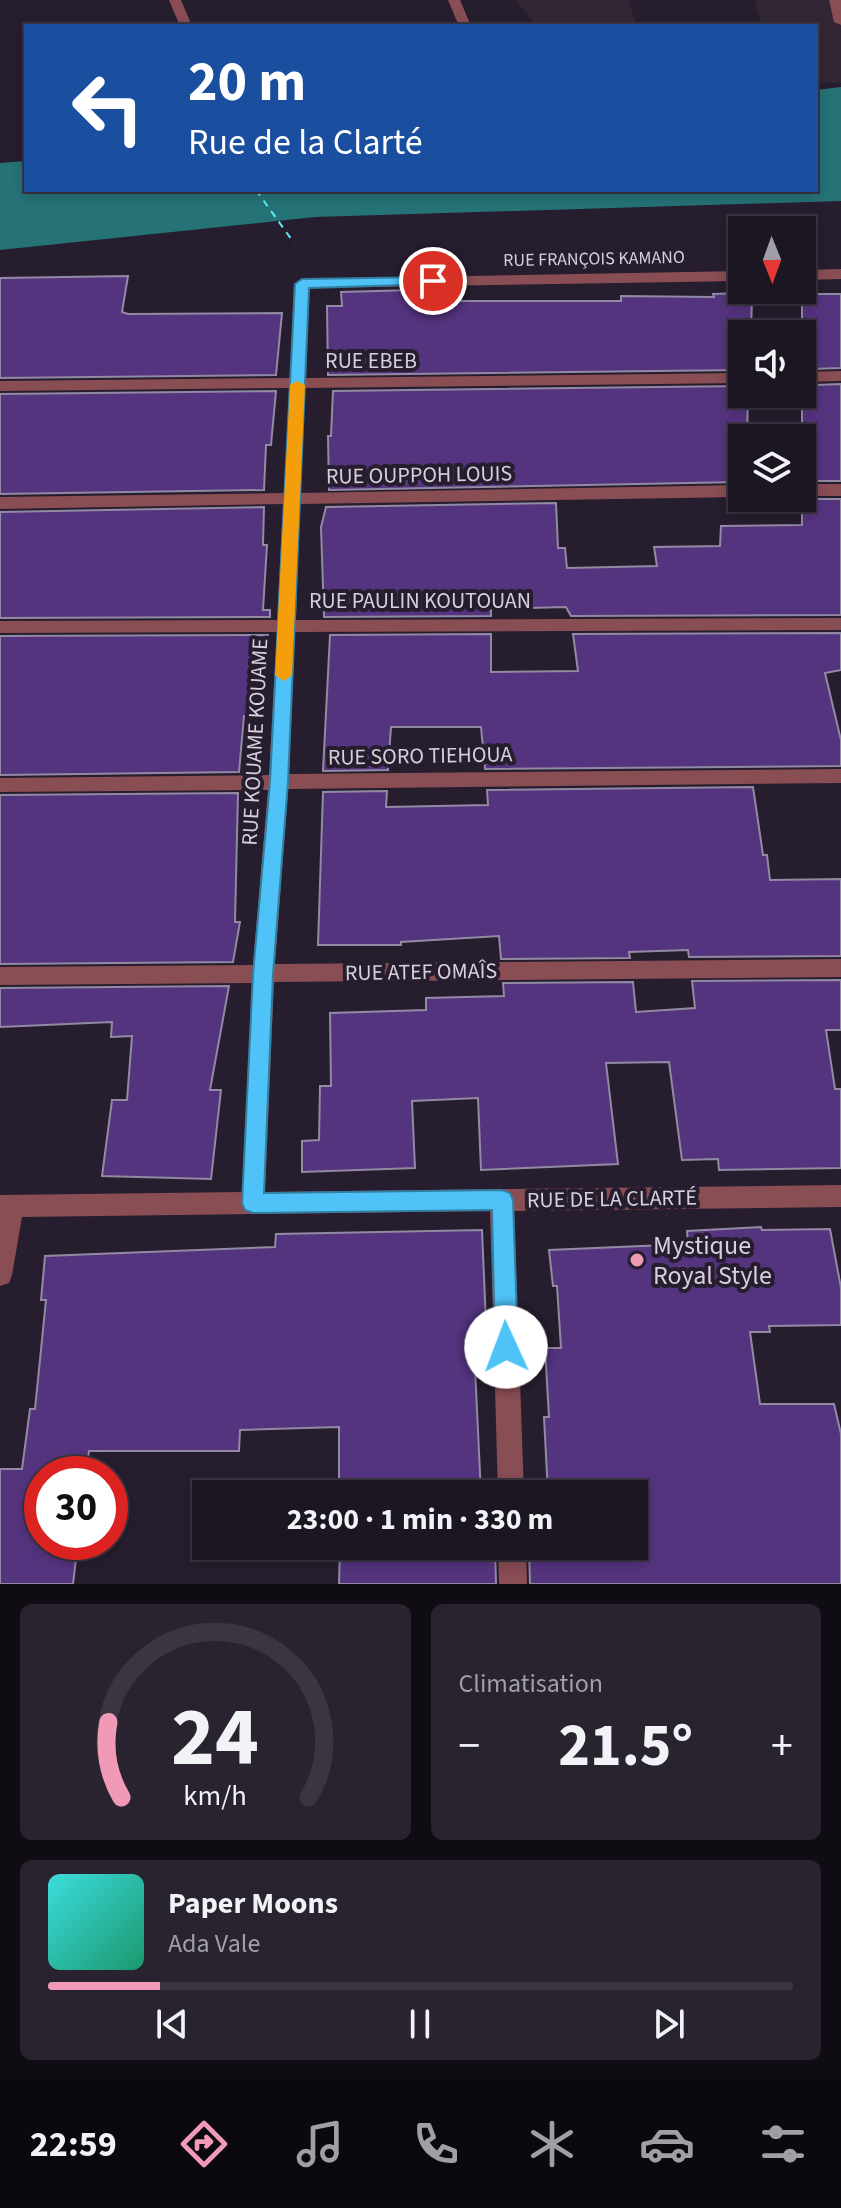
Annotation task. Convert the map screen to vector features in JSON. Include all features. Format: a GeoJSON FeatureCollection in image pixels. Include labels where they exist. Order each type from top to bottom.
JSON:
{"type":"FeatureCollection","features":[{"type":"Feature","properties":{"kind":"street"},"geometry":{"type":"LineString","coordinates":[[175,0],[185,24]]}},
{"type":"Feature","properties":{"kind":"street"},"geometry":{"type":"LineString","coordinates":[[454,0],[464,24]]}},
{"type":"Feature","properties":{"kind":"street"},"geometry":{"type":"LineString","coordinates":[[816,275],[841,274]]}},
{"type":"Feature","properties":{"kind":"street","name":"RUE FRANÇOIS KAMANO"},"geometry":{"type":"LineString","coordinates":[[302,284],[728,276]]}},
{"type":"Feature","properties":{"kind":"street","name":"RUE KOUAME KOUAME"},"geometry":{"type":"LineString","coordinates":[[253,1203],[263,974],[279,782],[302,284]]}},
{"type":"Feature","properties":{"kind":"street"},"geometry":{"type":"LineString","coordinates":[[816,377],[841,376]]}},
{"type":"Feature","properties":{"kind":"street","name":"RUE EBEB"},"geometry":{"type":"LineString","coordinates":[[0,386],[728,378]]}},
{"type":"Feature","properties":{"kind":"street"},"geometry":{"type":"LineString","coordinates":[[816,490],[841,490]]}},
{"type":"Feature","properties":{"kind":"street","name":"RUE OUPPOH LOUIS"},"geometry":{"type":"LineString","coordinates":[[0,503],[728,491]]}},
{"type":"Feature","properties":{"kind":"street","name":"RUE PAULIN KOUTOUAN"},"geometry":{"type":"LineString","coordinates":[[0,627],[841,624]]}},
{"type":"Feature","properties":{"kind":"street","name":"RUE SORO TIEHOUA"},"geometry":{"type":"LineString","coordinates":[[0,785],[841,776]]}},
{"type":"Feature","properties":{"kind":"street","name":"RUE ATEF OMAÎS"},"geometry":{"type":"LineString","coordinates":[[0,976],[841,968]]}},
{"type":"Feature","properties":{"kind":"street","name":"RUE DE LA CLARTÉ"},"geometry":{"type":"LineString","coordinates":[[6,1206],[841,1196]]}},
{"type":"Feature","properties":{"kind":"street"},"geometry":{"type":"LineString","coordinates":[[502,1200],[511,1480]]}},
{"type":"Feature","properties":{"kind":"street"},"geometry":{"type":"LineString","coordinates":[[0,1275],[6,1206]]}},
{"type":"Feature","properties":{"kind":"street"},"geometry":{"type":"LineString","coordinates":[[512,1560],[513,1584]]}},
{"type":"Feature","properties":{"kind":"lane"},"geometry":{"type":"LineString","coordinates":[[835,0],[840,22]]}},
{"type":"Feature","properties":{"kind":"shaded area"},"geometry":{"type":"Polygon","coordinates":[[[516,0],[628,0],[636,24],[534,24],[516,0]]]}},
{"type":"Feature","properties":{"kind":"shaded area"},"geometry":{"type":"Polygon","coordinates":[[[755,0],[841,0],[841,83],[818,83],[818,24],[761,24],[755,0]]]}},
{"type":"Feature","properties":{"kind":"shaded area"},"geometry":{"type":"Polygon","coordinates":[[[841,87],[841,201],[315,217],[0,250],[0,163],[24,161],[24,192],[818,192],[818,90],[841,87]]]}},
{"type":"Feature","properties":{"kind":"building"},"geometry":{"type":"Polygon","coordinates":[[[128,276],[122,312],[128,314],[282,313],[276,375],[0,378],[0,278],[128,276]]]}},
{"type":"Feature","properties":{"kind":"building"},"geometry":{"type":"Polygon","coordinates":[[[412,290],[412,301],[621,301],[621,296],[714,297],[713,294],[728,294],[728,304],[752,304],[751,320],[728,320],[728,370],[328,375],[327,306],[342,306],[341,292],[412,290]]]}},
{"type":"Feature","properties":{"kind":"building"},"geometry":{"type":"Polygon","coordinates":[[[816,294],[841,294],[841,368],[816,369],[816,320],[802,320],[802,304],[816,304],[816,294]]]}},
{"type":"Feature","properties":{"kind":"building"},"geometry":{"type":"Polygon","coordinates":[[[841,384],[841,481],[816,481],[816,424],[802,424],[802,408],[816,408],[816,385],[841,384]]]}},
{"type":"Feature","properties":{"kind":"building"},"geometry":{"type":"Polygon","coordinates":[[[728,386],[728,408],[748,408],[747,424],[728,424],[728,482],[329,490],[328,436],[331,436],[333,391],[728,386]]]}},
{"type":"Feature","properties":{"kind":"building"},"geometry":{"type":"Polygon","coordinates":[[[276,391],[271,445],[266,445],[264,490],[0,494],[0,394],[276,391]]]}},
{"type":"Feature","properties":{"kind":"building"},"geometry":{"type":"Polygon","coordinates":[[[816,499],[841,499],[841,615],[571,616],[566,607],[491,609],[491,616],[324,617],[321,527],[326,507],[556,503],[558,548],[565,548],[567,568],[657,566],[654,547],[720,546],[721,526],[802,525],[802,512],[816,512],[816,499]]]}},
{"type":"Feature","properties":{"kind":"building"},"geometry":{"type":"Polygon","coordinates":[[[264,507],[263,545],[267,545],[263,610],[270,610],[270,617],[0,618],[0,512],[264,507]]]}},
{"type":"Feature","properties":{"kind":"building"},"geometry":{"type":"Polygon","coordinates":[[[841,633],[841,670],[825,673],[841,740],[841,766],[485,769],[481,727],[391,727],[388,770],[323,771],[330,635],[491,634],[491,672],[578,671],[573,634],[841,633]]]}},
{"type":"Feature","properties":{"kind":"building"},"geometry":{"type":"Polygon","coordinates":[[[268,635],[262,716],[244,716],[239,772],[0,775],[0,636],[268,635]]]}},
{"type":"Feature","properties":{"kind":"building"},"geometry":{"type":"Polygon","coordinates":[[[753,787],[770,880],[841,879],[841,956],[689,957],[688,950],[629,952],[630,958],[501,959],[499,936],[401,942],[401,945],[318,945],[323,792],[387,791],[386,807],[488,805],[487,790],[753,787]]]}},
{"type":"Feature","properties":{"kind":"building"},"geometry":{"type":"Polygon","coordinates":[[[238,793],[235,922],[240,922],[233,962],[0,964],[0,795],[238,793]]]}},
{"type":"Feature","properties":{"kind":"building"},"geometry":{"type":"Polygon","coordinates":[[[841,980],[841,1030],[826,1030],[835,1089],[841,1089],[841,1168],[719,1170],[718,1159],[682,1160],[669,1062],[606,1063],[618,1164],[481,1170],[478,1098],[412,1101],[415,1168],[302,1172],[302,1141],[319,1140],[320,1086],[331,1086],[330,1013],[426,1010],[426,998],[504,996],[503,983],[633,982],[636,1012],[695,1008],[692,981],[841,980]]]}},
{"type":"Feature","properties":{"kind":"building"},"geometry":{"type":"Polygon","coordinates":[[[229,986],[210,1090],[221,1090],[211,1179],[102,1176],[112,1100],[127,1100],[132,1036],[111,1037],[112,1022],[0,1027],[0,988],[229,986]]]}},
{"type":"Feature","properties":{"kind":"building"},"geometry":{"type":"Polygon","coordinates":[[[761,1227],[762,1230],[830,1229],[841,1288],[841,1325],[769,1326],[770,1332],[750,1332],[760,1404],[834,1404],[841,1434],[841,1584],[530,1584],[529,1560],[648,1560],[648,1480],[547,1480],[544,1417],[549,1417],[545,1348],[561,1348],[557,1286],[553,1286],[549,1250],[688,1244],[687,1231],[761,1227]]]}},
{"type":"Feature","properties":{"kind":"building"},"geometry":{"type":"Polygon","coordinates":[[[482,1230],[487,1347],[474,1347],[480,1480],[339,1480],[339,1427],[240,1430],[239,1451],[89,1451],[88,1456],[24,1456],[24,1560],[76,1560],[73,1584],[0,1584],[0,1469],[22,1469],[30,1409],[35,1409],[46,1300],[41,1300],[45,1256],[275,1247],[276,1234],[482,1230]]]}},
{"type":"Feature","properties":{"kind":"building"},"geometry":{"type":"Polygon","coordinates":[[[340,1560],[495,1560],[496,1584],[339,1584],[340,1560]]]}},
{"type":"Feature","properties":{"kind":"ferry route"},"geometry":{"type":"LineString","coordinates":[[257,192],[294,243]]}},
{"type":"Feature","properties":{"kind":"slow traffic"},"geometry":{"type":"LineString","coordinates":[[284,675],[297,385]]}},
{"type":"Feature","properties":{"kind":"place","name":"Mystique Royal Style"},"geometry":{"type":"Point","coordinates":[637,1260]}},
{"type":"Feature","properties":{"kind":"route"},"geometry":{"type":"LineString","coordinates":[[433,281],[302,284],[279,782],[263,974],[253,1203],[502,1200],[506,1347]]}}]}
